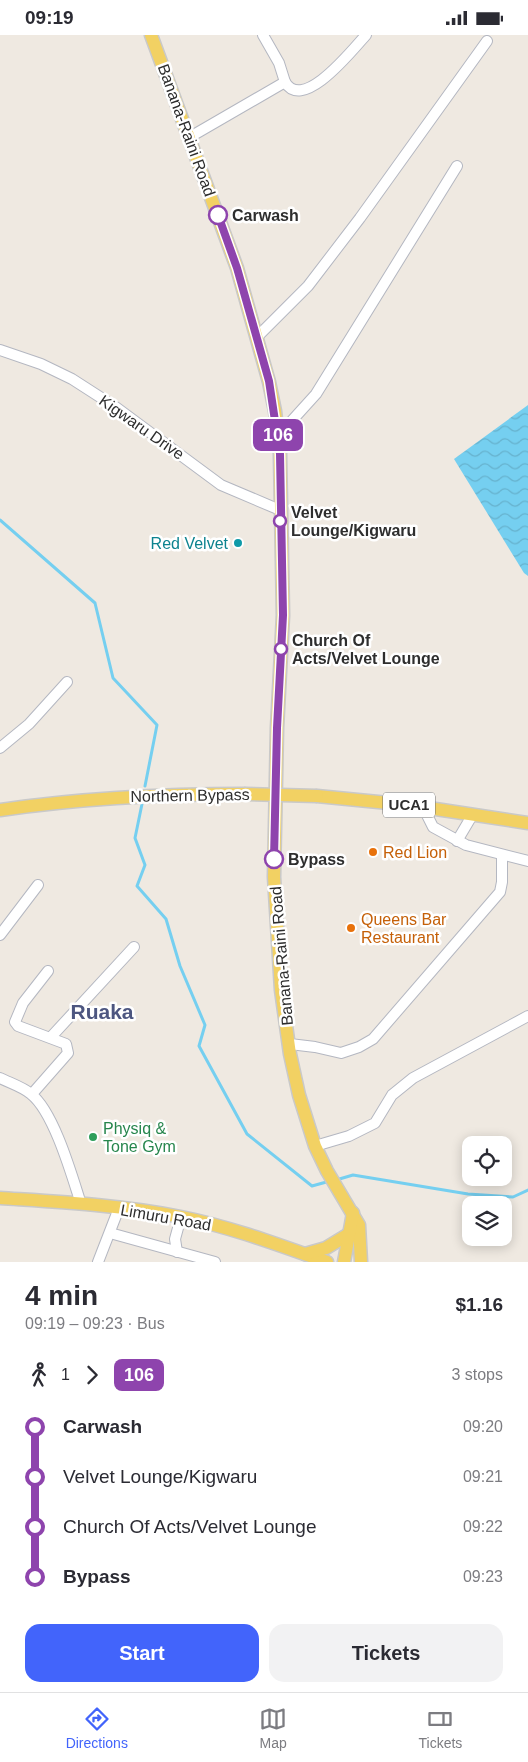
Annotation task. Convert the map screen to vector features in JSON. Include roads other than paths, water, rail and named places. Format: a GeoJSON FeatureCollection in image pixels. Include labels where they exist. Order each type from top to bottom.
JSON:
{"type":"FeatureCollection","features":[{"type":"Feature","properties":{"kind":"main road","name":"Banana-Raini Road"},"geometry":{"type":"LineString","coordinates":[[151,35],[237,268],[269,381],[278,435],[283,615],[277,728],[274,877],[281,990],[299,1095],[315,1145],[327,1171],[353,1213]]}},
{"type":"Feature","properties":{"kind":"main road","name":"Northern Bypass"},"geometry":{"type":"LineString","coordinates":[[0,810],[70,800],[148,795],[244,794],[317,796],[423,807],[528,823]]}},
{"type":"Feature","properties":{"kind":"main road","name":"Limuru Road"},"geometry":{"type":"LineString","coordinates":[[0,1198],[81,1204],[181,1217],[252,1235],[327,1262]]}},
{"type":"Feature","properties":{"kind":"main road"},"geometry":{"type":"LineString","coordinates":[[344,1262],[353,1213]]}},
{"type":"Feature","properties":{"kind":"main road"},"geometry":{"type":"LineString","coordinates":[[353,1213],[359,1225],[361,1262]]}},
{"type":"Feature","properties":{"kind":"main road"},"geometry":{"type":"LineString","coordinates":[[304,1254],[326,1247],[349,1234]]}},
{"type":"Feature","properties":{"kind":"street"},"geometry":{"type":"LineString","coordinates":[[263,35],[279,63],[285,82],[291,89],[303,91],[312,88],[343,61],[366,35]]}},
{"type":"Feature","properties":{"kind":"street"},"geometry":{"type":"LineString","coordinates":[[257,337],[308,286],[360,218],[486,41]]}},
{"type":"Feature","properties":{"kind":"street"},"geometry":{"type":"LineString","coordinates":[[190,137],[285,82]]}},
{"type":"Feature","properties":{"kind":"street"},"geometry":{"type":"LineString","coordinates":[[278,435],[316,394],[457,166]]}},
{"type":"Feature","properties":{"kind":"street","name":"Kigwaru Drive"},"geometry":{"type":"LineString","coordinates":[[0,350],[41,364],[72,379],[117,408],[221,485],[280,510]]}},
{"type":"Feature","properties":{"kind":"street"},"geometry":{"type":"LineString","coordinates":[[0,747],[29,724],[68,682]]}},
{"type":"Feature","properties":{"kind":"street"},"geometry":{"type":"LineString","coordinates":[[423,807],[433,827],[457,841],[502,856],[528,861]]}},
{"type":"Feature","properties":{"kind":"street"},"geometry":{"type":"LineString","coordinates":[[457,841],[473,814]]}},
{"type":"Feature","properties":{"kind":"street"},"geometry":{"type":"LineString","coordinates":[[290,1044],[342,1053],[359,1047],[373,1039],[500,892],[502,856]]}},
{"type":"Feature","properties":{"kind":"street"},"geometry":{"type":"LineString","coordinates":[[0,935],[38,885]]}},
{"type":"Feature","properties":{"kind":"street"},"geometry":{"type":"LineString","coordinates":[[51,1037],[134,947]]}},
{"type":"Feature","properties":{"kind":"street"},"geometry":{"type":"LineString","coordinates":[[32,1094],[68,1053],[66,1044],[18,1025],[15,1019],[23,1003],[48,971]]}},
{"type":"Feature","properties":{"kind":"street"},"geometry":{"type":"LineString","coordinates":[[315,1145],[349,1136],[375,1123],[392,1095],[413,1079],[528,1016]]}},
{"type":"Feature","properties":{"kind":"street"},"geometry":{"type":"LineString","coordinates":[[0,1078],[32,1094],[43,1107],[70,1169],[81,1204]]}},
{"type":"Feature","properties":{"kind":"street"},"geometry":{"type":"LineString","coordinates":[[98,1262],[119,1208]]}},
{"type":"Feature","properties":{"kind":"street"},"geometry":{"type":"LineString","coordinates":[[177,1253],[175,1239],[181,1217]]}},
{"type":"Feature","properties":{"kind":"street"},"geometry":{"type":"LineString","coordinates":[[110,1233],[215,1262]]}},
{"type":"Feature","properties":{"kind":"water"},"geometry":{"type":"Polygon","coordinates":[[[528,405],[528,576],[524,573],[454,459],[528,405]]]}},
{"type":"Feature","properties":{"kind":"waterway"},"geometry":{"type":"LineString","coordinates":[[0,520],[95,603],[113,678],[157,725],[145,786]]}},
{"type":"Feature","properties":{"kind":"waterway"},"geometry":{"type":"LineString","coordinates":[[142,804],[135,838],[145,865],[137,886],[166,919],[180,966],[205,1025],[199,1046],[247,1134],[312,1186],[330,1181]]}},
{"type":"Feature","properties":{"kind":"waterway"},"geometry":{"type":"LineString","coordinates":[[336,1180],[353,1175],[468,1194],[513,1197],[528,1190]]}},
{"type":"Feature","properties":{"kind":"place","name":"Carwash"},"geometry":{"type":"Point","coordinates":[218,215]}},
{"type":"Feature","properties":{"kind":"place","name":"Velvet Lounge/Kigwaru"},"geometry":{"type":"Point","coordinates":[280,521]}},
{"type":"Feature","properties":{"kind":"place","name":"Red Velvet"},"geometry":{"type":"Point","coordinates":[238,543]}},
{"type":"Feature","properties":{"kind":"place","name":"Church Of Acts/Velvet Lounge"},"geometry":{"type":"Point","coordinates":[281,649]}},
{"type":"Feature","properties":{"kind":"place","name":"Red Lion"},"geometry":{"type":"Point","coordinates":[373,852]}},
{"type":"Feature","properties":{"kind":"place","name":"Bypass"},"geometry":{"type":"Point","coordinates":[274,859]}},
{"type":"Feature","properties":{"kind":"place","name":"Queens Bar Restaurant"},"geometry":{"type":"Point","coordinates":[351,928]}},
{"type":"Feature","properties":{"kind":"place","name":"Physiq & Tone Gym"},"geometry":{"type":"Point","coordinates":[93,1137]}},
{"type":"Feature","properties":{"kind":"district","name":"Ruaka"},"geometry":{"type":"Point","coordinates":[102,1012]}}]}
